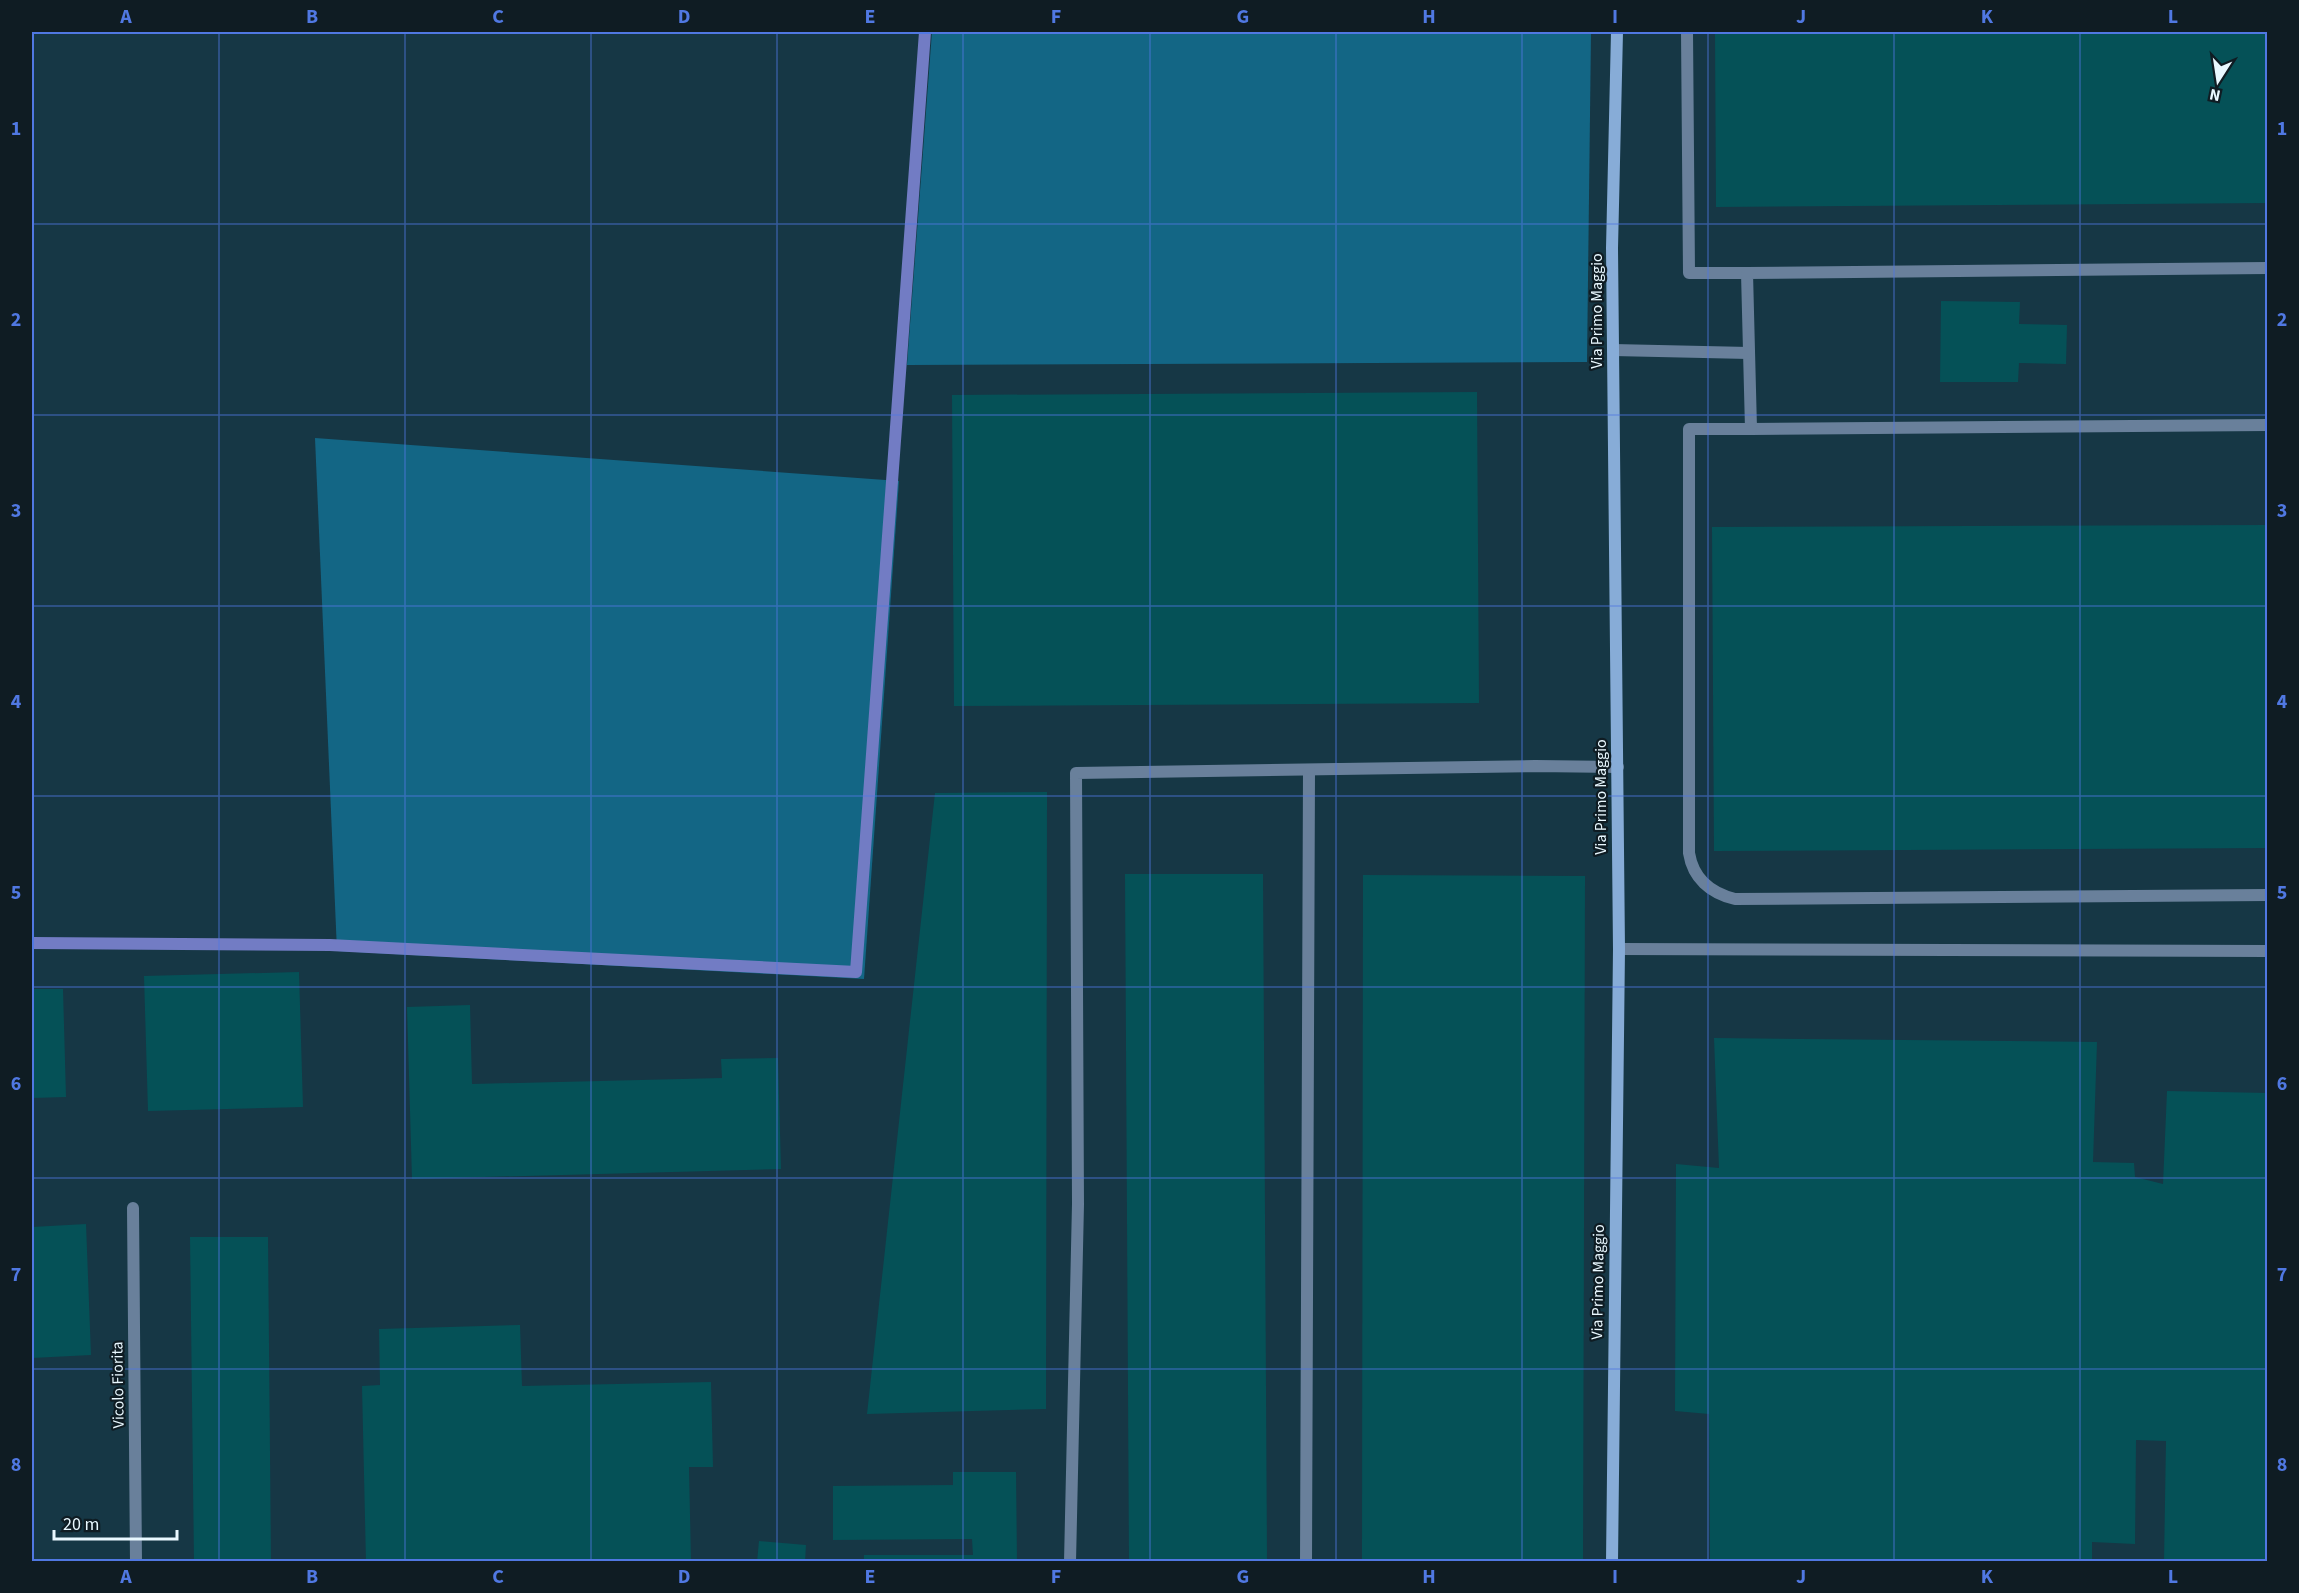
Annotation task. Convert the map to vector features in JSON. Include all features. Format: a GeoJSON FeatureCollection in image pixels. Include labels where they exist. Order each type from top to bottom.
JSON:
{"type":"FeatureCollection","features":[{"type":"Feature","properties":{"kind":"main road","name":"Via Primo Maggio"},"geometry":{"type":"LineString","coordinates":[[1612,1562],[1619,949],[1612,248],[1617,32]]}},
{"type":"Feature","properties":{"kind":"street"},"geometry":{"type":"LineString","coordinates":[[1687,32],[1689,273],[2268,268]]}},
{"type":"Feature","properties":{"kind":"street"},"geometry":{"type":"LineString","coordinates":[[1747,273],[1751,429]]}},
{"type":"Feature","properties":{"kind":"street"},"geometry":{"type":"LineString","coordinates":[[1613,351],[1749,353]]}},
{"type":"Feature","properties":{"kind":"street"},"geometry":{"type":"LineString","coordinates":[[2268,424],[1689,429],[1689,852],[1693,868],[1707,886],[1720,895],[1735,898],[2268,895]]}},
{"type":"Feature","properties":{"kind":"street"},"geometry":{"type":"LineString","coordinates":[[1070,1562],[1078,1204],[1076,773],[1535,766],[1618,767]]}},
{"type":"Feature","properties":{"kind":"street"},"geometry":{"type":"LineString","coordinates":[[1306,1562],[1309,770]]}},
{"type":"Feature","properties":{"kind":"street"},"geometry":{"type":"LineString","coordinates":[[1619,949],[2268,951]]}},
{"type":"Feature","properties":{"kind":"street","name":"Vicolo Fiorita"},"geometry":{"type":"LineString","coordinates":[[133,1208],[136,1562]]}},
{"type":"Feature","properties":{"kind":"shaded area"},"geometry":{"type":"Polygon","coordinates":[[[932,32],[1591,32],[1587,362],[907,365],[932,32]]]}},
{"type":"Feature","properties":{"kind":"shaded area"},"geometry":{"type":"Polygon","coordinates":[[[315,438],[899,481],[864,979],[337,951],[315,438]]]}},
{"type":"Feature","properties":{"kind":"building"},"geometry":{"type":"Polygon","coordinates":[[[1715,32],[2268,32],[2268,203],[1716,207],[1715,32]]]}},
{"type":"Feature","properties":{"kind":"building"},"geometry":{"type":"Polygon","coordinates":[[[1941,301],[2020,302],[2019,324],[2067,325],[2066,364],[2019,363],[2018,382],[1940,382],[1941,301]]]}},
{"type":"Feature","properties":{"kind":"building"},"geometry":{"type":"Polygon","coordinates":[[[1477,392],[1479,703],[954,706],[952,395],[1477,392]]]}},
{"type":"Feature","properties":{"kind":"building"},"geometry":{"type":"Polygon","coordinates":[[[2268,525],[2268,848],[1714,851],[1712,527],[2268,525]]]}},
{"type":"Feature","properties":{"kind":"building"},"geometry":{"type":"Polygon","coordinates":[[[1047,792],[1046,1409],[867,1414],[935,793],[1047,792]]]}},
{"type":"Feature","properties":{"kind":"building"},"geometry":{"type":"Polygon","coordinates":[[[1125,874],[1263,874],[1267,1562],[1129,1562],[1125,874]]]}},
{"type":"Feature","properties":{"kind":"building"},"geometry":{"type":"Polygon","coordinates":[[[1363,875],[1585,876],[1583,1562],[1362,1562],[1363,875]]]}},
{"type":"Feature","properties":{"kind":"building"},"geometry":{"type":"Polygon","coordinates":[[[299,972],[303,1107],[148,1111],[144,976],[299,972]]]}},
{"type":"Feature","properties":{"kind":"building"},"geometry":{"type":"Polygon","coordinates":[[[32,989],[63,989],[66,1097],[32,1098],[32,989]]]}},
{"type":"Feature","properties":{"kind":"building"},"geometry":{"type":"Polygon","coordinates":[[[470,1005],[472,1084],[722,1078],[721,1059],[778,1058],[781,1169],[412,1179],[407,1007],[470,1005]]]}},
{"type":"Feature","properties":{"kind":"building"},"geometry":{"type":"Polygon","coordinates":[[[1714,1038],[2097,1042],[2093,1162],[2134,1163],[2135,1177],[2163,1184],[2167,1091],[2268,1093],[2268,1562],[2164,1562],[2166,1441],[2136,1440],[2135,1544],[2092,1542],[2092,1562],[1710,1562],[1709,1414],[1675,1411],[1676,1164],[1719,1168],[1714,1038]]]}},
{"type":"Feature","properties":{"kind":"building"},"geometry":{"type":"Polygon","coordinates":[[[86,1224],[91,1355],[32,1358],[32,1227],[86,1224]]]}},
{"type":"Feature","properties":{"kind":"building"},"geometry":{"type":"Polygon","coordinates":[[[190,1237],[268,1237],[271,1562],[194,1562],[190,1237]]]}},
{"type":"Feature","properties":{"kind":"building"},"geometry":{"type":"Polygon","coordinates":[[[520,1325],[522,1386],[711,1382],[713,1467],[689,1467],[691,1562],[366,1562],[362,1386],[380,1385],[379,1329],[520,1325]]]}},
{"type":"Feature","properties":{"kind":"building"},"geometry":{"type":"Polygon","coordinates":[[[953,1472],[1016,1472],[1017,1562],[864,1562],[864,1555],[973,1555],[972,1539],[833,1540],[833,1486],[953,1485],[953,1472]]]}},
{"type":"Feature","properties":{"kind":"building"},"geometry":{"type":"Polygon","coordinates":[[[759,1541],[806,1545],[805,1562],[757,1562],[759,1541]]]}},
{"type":"Feature","properties":{"kind":"waterway"},"geometry":{"type":"LineString","coordinates":[[32,943],[330,945],[856,972],[925,32]]}}]}
